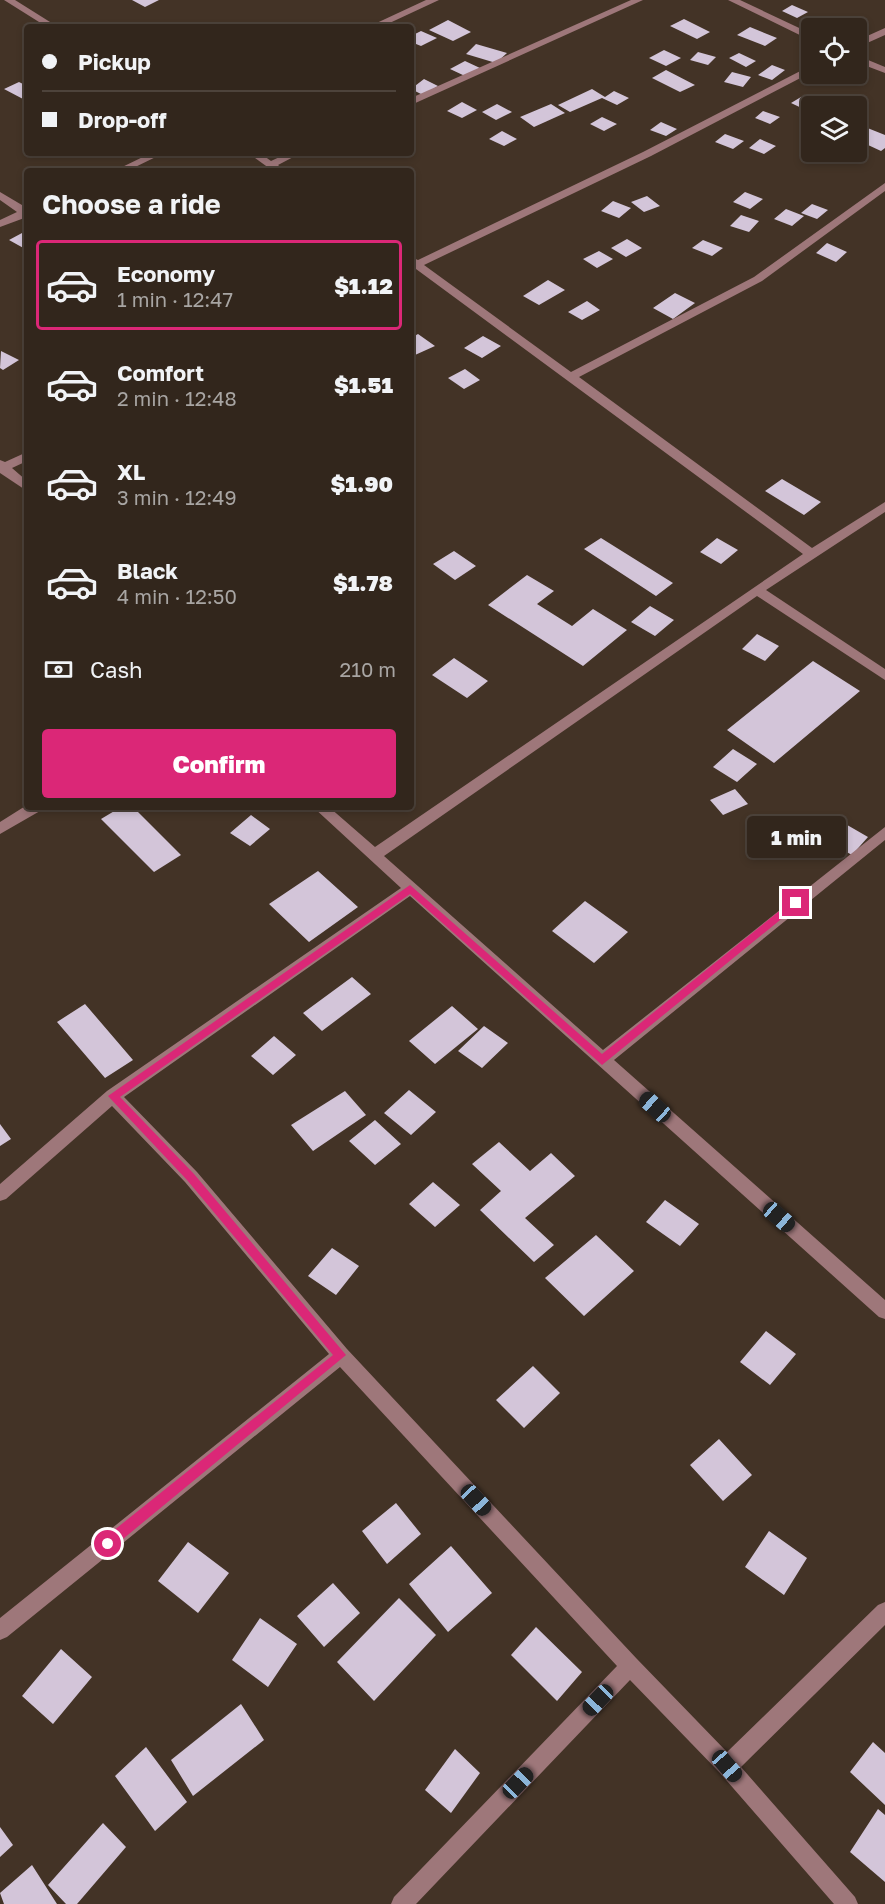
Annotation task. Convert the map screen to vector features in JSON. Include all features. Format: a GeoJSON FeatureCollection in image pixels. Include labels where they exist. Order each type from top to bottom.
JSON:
{"type":"FeatureCollection","features":[{"type":"Feature","properties":{"kind":"street"},"geometry":{"type":"LineString","coordinates":[[9,0],[48,24]]}},
{"type":"Feature","properties":{"kind":"street"},"geometry":{"type":"LineString","coordinates":[[380,24],[434,0]]}},
{"type":"Feature","properties":{"kind":"street"},"geometry":{"type":"LineString","coordinates":[[414,101],[638,0]]}},
{"type":"Feature","properties":{"kind":"street"},"geometry":{"type":"LineString","coordinates":[[733,0],[801,33]]}},
{"type":"Feature","properties":{"kind":"street"},"geometry":{"type":"LineString","coordinates":[[867,40],[885,31]]}},
{"type":"Feature","properties":{"kind":"street"},"geometry":{"type":"LineString","coordinates":[[867,63],[885,70]]}},
{"type":"Feature","properties":{"kind":"street"},"geometry":{"type":"LineString","coordinates":[[414,264],[647,154],[801,74]]}},
{"type":"Feature","properties":{"kind":"street"},"geometry":{"type":"LineString","coordinates":[[125,168],[152,156]]}},
{"type":"Feature","properties":{"kind":"street"},"geometry":{"type":"LineString","coordinates":[[257,156],[275,168]]}},
{"type":"Feature","properties":{"kind":"street"},"geometry":{"type":"LineString","coordinates":[[270,165],[290,156]]}},
{"type":"Feature","properties":{"kind":"street"},"geometry":{"type":"LineString","coordinates":[[571,377],[758,279],[885,186]]}},
{"type":"Feature","properties":{"kind":"street"},"geometry":{"type":"LineString","coordinates":[[0,195],[24,211]]}},
{"type":"Feature","properties":{"kind":"street"},"geometry":{"type":"LineString","coordinates":[[0,224],[24,213]]}},
{"type":"Feature","properties":{"kind":"street"},"geometry":{"type":"LineString","coordinates":[[414,265],[812,554]]}},
{"type":"Feature","properties":{"kind":"street"},"geometry":{"type":"LineString","coordinates":[[1,466],[24,457]]}},
{"type":"Feature","properties":{"kind":"street"},"geometry":{"type":"LineString","coordinates":[[1,466],[24,485]]}},
{"type":"Feature","properties":{"kind":"street"},"geometry":{"type":"LineString","coordinates":[[375,855],[757,590],[885,506]]}},
{"type":"Feature","properties":{"kind":"street"},"geometry":{"type":"LineString","coordinates":[[757,590],[885,675]]}},
{"type":"Feature","properties":{"kind":"street"},"geometry":{"type":"LineString","coordinates":[[0,829],[30,810]]}},
{"type":"Feature","properties":{"kind":"street"},"geometry":{"type":"LineString","coordinates":[[323,810],[885,1311]]}},
{"type":"Feature","properties":{"kind":"street"},"geometry":{"type":"LineString","coordinates":[[602,1060],[885,832]]}},
{"type":"Feature","properties":{"kind":"street"},"geometry":{"type":"LineString","coordinates":[[0,1194],[113,1096],[410,889]]}},
{"type":"Feature","properties":{"kind":"street"},"geometry":{"type":"LineString","coordinates":[[113,1096],[191,1177],[341,1355],[630,1666],[727,1766],[848,1904]]}},
{"type":"Feature","properties":{"kind":"street"},"geometry":{"type":"LineString","coordinates":[[0,1630],[341,1355]]}},
{"type":"Feature","properties":{"kind":"street"},"geometry":{"type":"LineString","coordinates":[[727,1766],[885,1612]]}},
{"type":"Feature","properties":{"kind":"street"},"geometry":{"type":"LineString","coordinates":[[401,1904],[630,1666]]}},
{"type":"Feature","properties":{"kind":"building"},"geometry":{"type":"Polygon","coordinates":[[[132,0],[159,0],[145,7],[132,0]]]}},
{"type":"Feature","properties":{"kind":"building"},"geometry":{"type":"Polygon","coordinates":[[[792,5],[808,12],[797,18],[782,11],[792,5]]]}},
{"type":"Feature","properties":{"kind":"building"},"geometry":{"type":"Polygon","coordinates":[[[684,19],[710,32],[697,39],[670,26],[684,19]]]}},
{"type":"Feature","properties":{"kind":"building"},"geometry":{"type":"Polygon","coordinates":[[[448,20],[471,32],[453,41],[429,30],[448,20]]]}},
{"type":"Feature","properties":{"kind":"building"},"geometry":{"type":"Polygon","coordinates":[[[750,27],[777,38],[765,46],[737,35],[750,27]]]}},
{"type":"Feature","properties":{"kind":"building"},"geometry":{"type":"Polygon","coordinates":[[[421,31],[437,38],[421,46],[414,43],[414,34],[421,31]]]}},
{"type":"Feature","properties":{"kind":"building"},"geometry":{"type":"Polygon","coordinates":[[[476,44],[507,53],[496,63],[466,54],[476,44]]]}},
{"type":"Feature","properties":{"kind":"building"},"geometry":{"type":"Polygon","coordinates":[[[664,50],[681,58],[666,66],[649,58],[664,50]]]}},
{"type":"Feature","properties":{"kind":"building"},"geometry":{"type":"Polygon","coordinates":[[[698,52],[716,57],[708,65],[690,60],[698,52]]]}},
{"type":"Feature","properties":{"kind":"building"},"geometry":{"type":"Polygon","coordinates":[[[739,53],[756,61],[746,67],[729,58],[739,53]]]}},
{"type":"Feature","properties":{"kind":"building"},"geometry":{"type":"Polygon","coordinates":[[[465,61],[480,68],[465,76],[450,69],[465,61]]]}},
{"type":"Feature","properties":{"kind":"building"},"geometry":{"type":"Polygon","coordinates":[[[772,65],[785,70],[772,80],[758,75],[772,65]]]}},
{"type":"Feature","properties":{"kind":"building"},"geometry":{"type":"Polygon","coordinates":[[[666,70],[695,85],[680,92],[652,78],[666,70]]]}},
{"type":"Feature","properties":{"kind":"building"},"geometry":{"type":"Polygon","coordinates":[[[732,72],[751,77],[743,87],[724,82],[732,72]]]}},
{"type":"Feature","properties":{"kind":"building"},"geometry":{"type":"Polygon","coordinates":[[[424,79],[438,86],[423,95],[414,90],[414,87],[424,79]]]}},
{"type":"Feature","properties":{"kind":"building"},"geometry":{"type":"Polygon","coordinates":[[[19,82],[24,84],[24,98],[23,99],[4,89],[19,82]]]}},
{"type":"Feature","properties":{"kind":"building"},"geometry":{"type":"Polygon","coordinates":[[[592,89],[605,97],[614,91],[629,98],[617,105],[602,98],[570,112],[558,105],[592,89]]]}},
{"type":"Feature","properties":{"kind":"building"},"geometry":{"type":"Polygon","coordinates":[[[801,97],[801,108],[791,103],[801,97]]]}},
{"type":"Feature","properties":{"kind":"building"},"geometry":{"type":"Polygon","coordinates":[[[462,102],[477,110],[462,118],[447,111],[462,102]]]}},
{"type":"Feature","properties":{"kind":"building"},"geometry":{"type":"Polygon","coordinates":[[[497,104],[512,112],[496,120],[482,112],[497,104]]]}},
{"type":"Feature","properties":{"kind":"building"},"geometry":{"type":"Polygon","coordinates":[[[551,104],[565,113],[534,127],[520,117],[551,104]]]}},
{"type":"Feature","properties":{"kind":"building"},"geometry":{"type":"Polygon","coordinates":[[[763,111],[780,117],[770,124],[755,118],[763,111]]]}},
{"type":"Feature","properties":{"kind":"building"},"geometry":{"type":"Polygon","coordinates":[[[602,117],[617,124],[604,131],[590,124],[602,117]]]}},
{"type":"Feature","properties":{"kind":"building"},"geometry":{"type":"Polygon","coordinates":[[[661,122],[677,129],[666,136],[650,130],[661,122]]]}},
{"type":"Feature","properties":{"kind":"building"},"geometry":{"type":"Polygon","coordinates":[[[867,128],[885,135],[885,148],[881,151],[868,145],[867,128]]]}},
{"type":"Feature","properties":{"kind":"building"},"geometry":{"type":"Polygon","coordinates":[[[502,131],[517,139],[504,146],[489,139],[502,131]]]}},
{"type":"Feature","properties":{"kind":"building"},"geometry":{"type":"Polygon","coordinates":[[[725,134],[744,141],[733,149],[715,142],[725,134]]]}},
{"type":"Feature","properties":{"kind":"building"},"geometry":{"type":"Polygon","coordinates":[[[760,139],[776,146],[764,154],[749,148],[760,139]]]}},
{"type":"Feature","properties":{"kind":"building"},"geometry":{"type":"Polygon","coordinates":[[[745,192],[763,199],[750,209],[733,202],[745,192]]]}},
{"type":"Feature","properties":{"kind":"building"},"geometry":{"type":"Polygon","coordinates":[[[647,196],[660,206],[644,212],[631,202],[647,196]]]}},
{"type":"Feature","properties":{"kind":"building"},"geometry":{"type":"Polygon","coordinates":[[[613,201],[631,208],[619,218],[601,211],[613,201]]]}},
{"type":"Feature","properties":{"kind":"building"},"geometry":{"type":"Polygon","coordinates":[[[812,204],[828,210],[817,219],[801,213],[812,204]]]}},
{"type":"Feature","properties":{"kind":"building"},"geometry":{"type":"Polygon","coordinates":[[[786,209],[804,216],[792,226],[774,219],[786,209]]]}},
{"type":"Feature","properties":{"kind":"building"},"geometry":{"type":"Polygon","coordinates":[[[741,215],[759,221],[749,232],[730,226],[741,215]]]}},
{"type":"Feature","properties":{"kind":"building"},"geometry":{"type":"Polygon","coordinates":[[[22,233],[24,234],[24,248],[9,240],[22,233]]]}},
{"type":"Feature","properties":{"kind":"building"},"geometry":{"type":"Polygon","coordinates":[[[627,239],[642,248],[626,257],[611,248],[627,239]]]}},
{"type":"Feature","properties":{"kind":"building"},"geometry":{"type":"Polygon","coordinates":[[[703,240],[723,248],[712,256],[692,248],[703,240]]]}},
{"type":"Feature","properties":{"kind":"building"},"geometry":{"type":"Polygon","coordinates":[[[827,243],[847,252],[836,262],[816,253],[827,243]]]}},
{"type":"Feature","properties":{"kind":"building"},"geometry":{"type":"Polygon","coordinates":[[[599,251],[613,259],[597,268],[583,259],[599,251]]]}},
{"type":"Feature","properties":{"kind":"building"},"geometry":{"type":"Polygon","coordinates":[[[548,280],[565,290],[539,305],[523,296],[548,280]]]}},
{"type":"Feature","properties":{"kind":"building"},"geometry":{"type":"Polygon","coordinates":[[[675,293],[695,303],[673,319],[653,308],[675,293]]]}},
{"type":"Feature","properties":{"kind":"building"},"geometry":{"type":"Polygon","coordinates":[[[587,301],[600,310],[582,320],[568,312],[587,301]]]}},
{"type":"Feature","properties":{"kind":"building"},"geometry":{"type":"Polygon","coordinates":[[[418,334],[435,346],[415,355],[414,336],[418,334]]]}},
{"type":"Feature","properties":{"kind":"building"},"geometry":{"type":"Polygon","coordinates":[[[483,336],[501,346],[482,358],[464,348],[483,336]]]}},
{"type":"Feature","properties":{"kind":"building"},"geometry":{"type":"Polygon","coordinates":[[[1,351],[19,360],[3,370],[0,368],[1,351]]]}},
{"type":"Feature","properties":{"kind":"building"},"geometry":{"type":"Polygon","coordinates":[[[465,369],[480,380],[464,389],[448,378],[465,369]]]}},
{"type":"Feature","properties":{"kind":"building"},"geometry":{"type":"Polygon","coordinates":[[[782,479],[821,502],[804,515],[765,491],[782,479]]]}},
{"type":"Feature","properties":{"kind":"building"},"geometry":{"type":"Polygon","coordinates":[[[601,538],[673,583],[656,596],[584,549],[601,538]]]}},
{"type":"Feature","properties":{"kind":"building"},"geometry":{"type":"Polygon","coordinates":[[[717,538],[738,550],[721,564],[700,552],[717,538]]]}},
{"type":"Feature","properties":{"kind":"building"},"geometry":{"type":"Polygon","coordinates":[[[454,551],[476,566],[455,580],[433,564],[454,551]]]}},
{"type":"Feature","properties":{"kind":"building"},"geometry":{"type":"Polygon","coordinates":[[[527,575],[554,591],[537,604],[572,626],[593,609],[627,630],[583,666],[488,605],[527,575]]]}},
{"type":"Feature","properties":{"kind":"building"},"geometry":{"type":"Polygon","coordinates":[[[650,606],[674,620],[655,636],[631,622],[650,606]]]}},
{"type":"Feature","properties":{"kind":"building"},"geometry":{"type":"Polygon","coordinates":[[[757,634],[779,646],[765,661],[742,649],[757,634]]]}},
{"type":"Feature","properties":{"kind":"building"},"geometry":{"type":"Polygon","coordinates":[[[454,658],[488,681],[467,698],[432,675],[454,658]]]}},
{"type":"Feature","properties":{"kind":"building"},"geometry":{"type":"Polygon","coordinates":[[[813,661],[860,691],[774,763],[727,730],[813,661]]]}},
{"type":"Feature","properties":{"kind":"building"},"geometry":{"type":"Polygon","coordinates":[[[733,749],[757,764],[737,782],[713,767],[733,749]]]}},
{"type":"Feature","properties":{"kind":"building"},"geometry":{"type":"Polygon","coordinates":[[[735,789],[748,804],[723,815],[710,800],[735,789]]]}},
{"type":"Feature","properties":{"kind":"building"},"geometry":{"type":"Polygon","coordinates":[[[116,810],[136,810],[181,855],[154,872],[101,819],[116,810]]]}},
{"type":"Feature","properties":{"kind":"building"},"geometry":{"type":"Polygon","coordinates":[[[251,815],[270,829],[250,846],[230,833],[251,815]]]}},
{"type":"Feature","properties":{"kind":"building"},"geometry":{"type":"Polygon","coordinates":[[[842,822],[868,837],[852,855],[825,840],[842,822]]]}},
{"type":"Feature","properties":{"kind":"building"},"geometry":{"type":"Polygon","coordinates":[[[318,871],[358,907],[309,942],[269,904],[318,871]]]}},
{"type":"Feature","properties":{"kind":"building"},"geometry":{"type":"Polygon","coordinates":[[[585,901],[628,932],[594,963],[552,931],[585,901]]]}},
{"type":"Feature","properties":{"kind":"building"},"geometry":{"type":"Polygon","coordinates":[[[352,977],[371,994],[322,1031],[303,1013],[352,977]]]}},
{"type":"Feature","properties":{"kind":"building"},"geometry":{"type":"Polygon","coordinates":[[[85,1004],[133,1060],[105,1078],[57,1022],[85,1004]]]}},
{"type":"Feature","properties":{"kind":"building"},"geometry":{"type":"Polygon","coordinates":[[[452,1006],[478,1029],[435,1064],[409,1041],[452,1006]]]}},
{"type":"Feature","properties":{"kind":"building"},"geometry":{"type":"Polygon","coordinates":[[[484,1026],[508,1043],[482,1068],[458,1051],[484,1026]]]}},
{"type":"Feature","properties":{"kind":"building"},"geometry":{"type":"Polygon","coordinates":[[[274,1036],[296,1055],[273,1075],[251,1056],[274,1036]]]}},
{"type":"Feature","properties":{"kind":"building"},"geometry":{"type":"Polygon","coordinates":[[[409,1090],[436,1112],[411,1135],[384,1113],[409,1090]]]}},
{"type":"Feature","properties":{"kind":"building"},"geometry":{"type":"Polygon","coordinates":[[[345,1091],[366,1115],[313,1151],[291,1125],[345,1091]]]}},
{"type":"Feature","properties":{"kind":"building"},"geometry":{"type":"Polygon","coordinates":[[[375,1120],[401,1144],[375,1165],[349,1141],[375,1120]]]}},
{"type":"Feature","properties":{"kind":"building"},"geometry":{"type":"Polygon","coordinates":[[[0,1124],[11,1139],[0,1146],[0,1124]]]}},
{"type":"Feature","properties":{"kind":"building"},"geometry":{"type":"Polygon","coordinates":[[[499,1142],[530,1171],[551,1153],[575,1176],[525,1218],[554,1245],[534,1262],[480,1210],[501,1191],[472,1164],[499,1142]]]}},
{"type":"Feature","properties":{"kind":"building"},"geometry":{"type":"Polygon","coordinates":[[[433,1182],[460,1205],[435,1227],[409,1204],[433,1182]]]}},
{"type":"Feature","properties":{"kind":"building"},"geometry":{"type":"Polygon","coordinates":[[[665,1200],[699,1224],[680,1246],[646,1222],[665,1200]]]}},
{"type":"Feature","properties":{"kind":"building"},"geometry":{"type":"Polygon","coordinates":[[[596,1235],[634,1271],[584,1316],[545,1278],[596,1235]]]}},
{"type":"Feature","properties":{"kind":"building"},"geometry":{"type":"Polygon","coordinates":[[[332,1248],[359,1266],[336,1295],[308,1276],[332,1248]]]}},
{"type":"Feature","properties":{"kind":"building"},"geometry":{"type":"Polygon","coordinates":[[[766,1331],[796,1354],[770,1385],[740,1362],[766,1331]]]}},
{"type":"Feature","properties":{"kind":"building"},"geometry":{"type":"Polygon","coordinates":[[[533,1366],[560,1393],[524,1428],[496,1400],[533,1366]]]}},
{"type":"Feature","properties":{"kind":"building"},"geometry":{"type":"Polygon","coordinates":[[[719,1439],[752,1475],[723,1501],[690,1465],[719,1439]]]}},
{"type":"Feature","properties":{"kind":"building"},"geometry":{"type":"Polygon","coordinates":[[[396,1503],[421,1534],[387,1564],[362,1531],[396,1503]]]}},
{"type":"Feature","properties":{"kind":"building"},"geometry":{"type":"Polygon","coordinates":[[[769,1531],[807,1558],[784,1595],[745,1567],[769,1531]]]}},
{"type":"Feature","properties":{"kind":"building"},"geometry":{"type":"Polygon","coordinates":[[[188,1542],[229,1573],[198,1613],[158,1581],[188,1542]]]}},
{"type":"Feature","properties":{"kind":"building"},"geometry":{"type":"Polygon","coordinates":[[[451,1546],[492,1593],[448,1632],[409,1584],[451,1546]]]}},
{"type":"Feature","properties":{"kind":"building"},"geometry":{"type":"Polygon","coordinates":[[[333,1583],[360,1613],[324,1647],[297,1616],[333,1583]]]}},
{"type":"Feature","properties":{"kind":"building"},"geometry":{"type":"Polygon","coordinates":[[[399,1598],[436,1635],[374,1701],[337,1662],[399,1598]]]}},
{"type":"Feature","properties":{"kind":"building"},"geometry":{"type":"Polygon","coordinates":[[[260,1618],[297,1644],[268,1687],[232,1660],[260,1618]]]}},
{"type":"Feature","properties":{"kind":"building"},"geometry":{"type":"Polygon","coordinates":[[[536,1627],[582,1672],[557,1701],[511,1655],[536,1627]]]}},
{"type":"Feature","properties":{"kind":"building"},"geometry":{"type":"Polygon","coordinates":[[[61,1649],[92,1677],[53,1724],[22,1696],[61,1649]]]}},
{"type":"Feature","properties":{"kind":"building"},"geometry":{"type":"Polygon","coordinates":[[[241,1704],[264,1740],[193,1796],[171,1760],[241,1704]]]}},
{"type":"Feature","properties":{"kind":"building"},"geometry":{"type":"Polygon","coordinates":[[[873,1742],[885,1753],[885,1805],[850,1772],[873,1742]]]}},
{"type":"Feature","properties":{"kind":"building"},"geometry":{"type":"Polygon","coordinates":[[[146,1747],[187,1802],[155,1831],[115,1776],[146,1747]]]}},
{"type":"Feature","properties":{"kind":"building"},"geometry":{"type":"Polygon","coordinates":[[[455,1749],[480,1773],[451,1813],[425,1790],[455,1749]]]}},
{"type":"Feature","properties":{"kind":"building"},"geometry":{"type":"Polygon","coordinates":[[[878,1809],[885,1815],[885,1882],[850,1852],[878,1809]]]}},
{"type":"Feature","properties":{"kind":"building"},"geometry":{"type":"Polygon","coordinates":[[[103,1823],[126,1847],[77,1904],[66,1904],[48,1885],[103,1823]]]}},
{"type":"Feature","properties":{"kind":"building"},"geometry":{"type":"Polygon","coordinates":[[[0,1827],[13,1845],[0,1857],[0,1827]]]}},
{"type":"Feature","properties":{"kind":"building"},"geometry":{"type":"Polygon","coordinates":[[[32,1865],[57,1904],[4,1904],[0,1893],[32,1865]]]}},
{"type":"Feature","properties":{"kind":"route"},"geometry":{"type":"LineString","coordinates":[[108,1544],[341,1355],[191,1177],[113,1096],[410,889],[602,1060],[796,903]]}}]}
